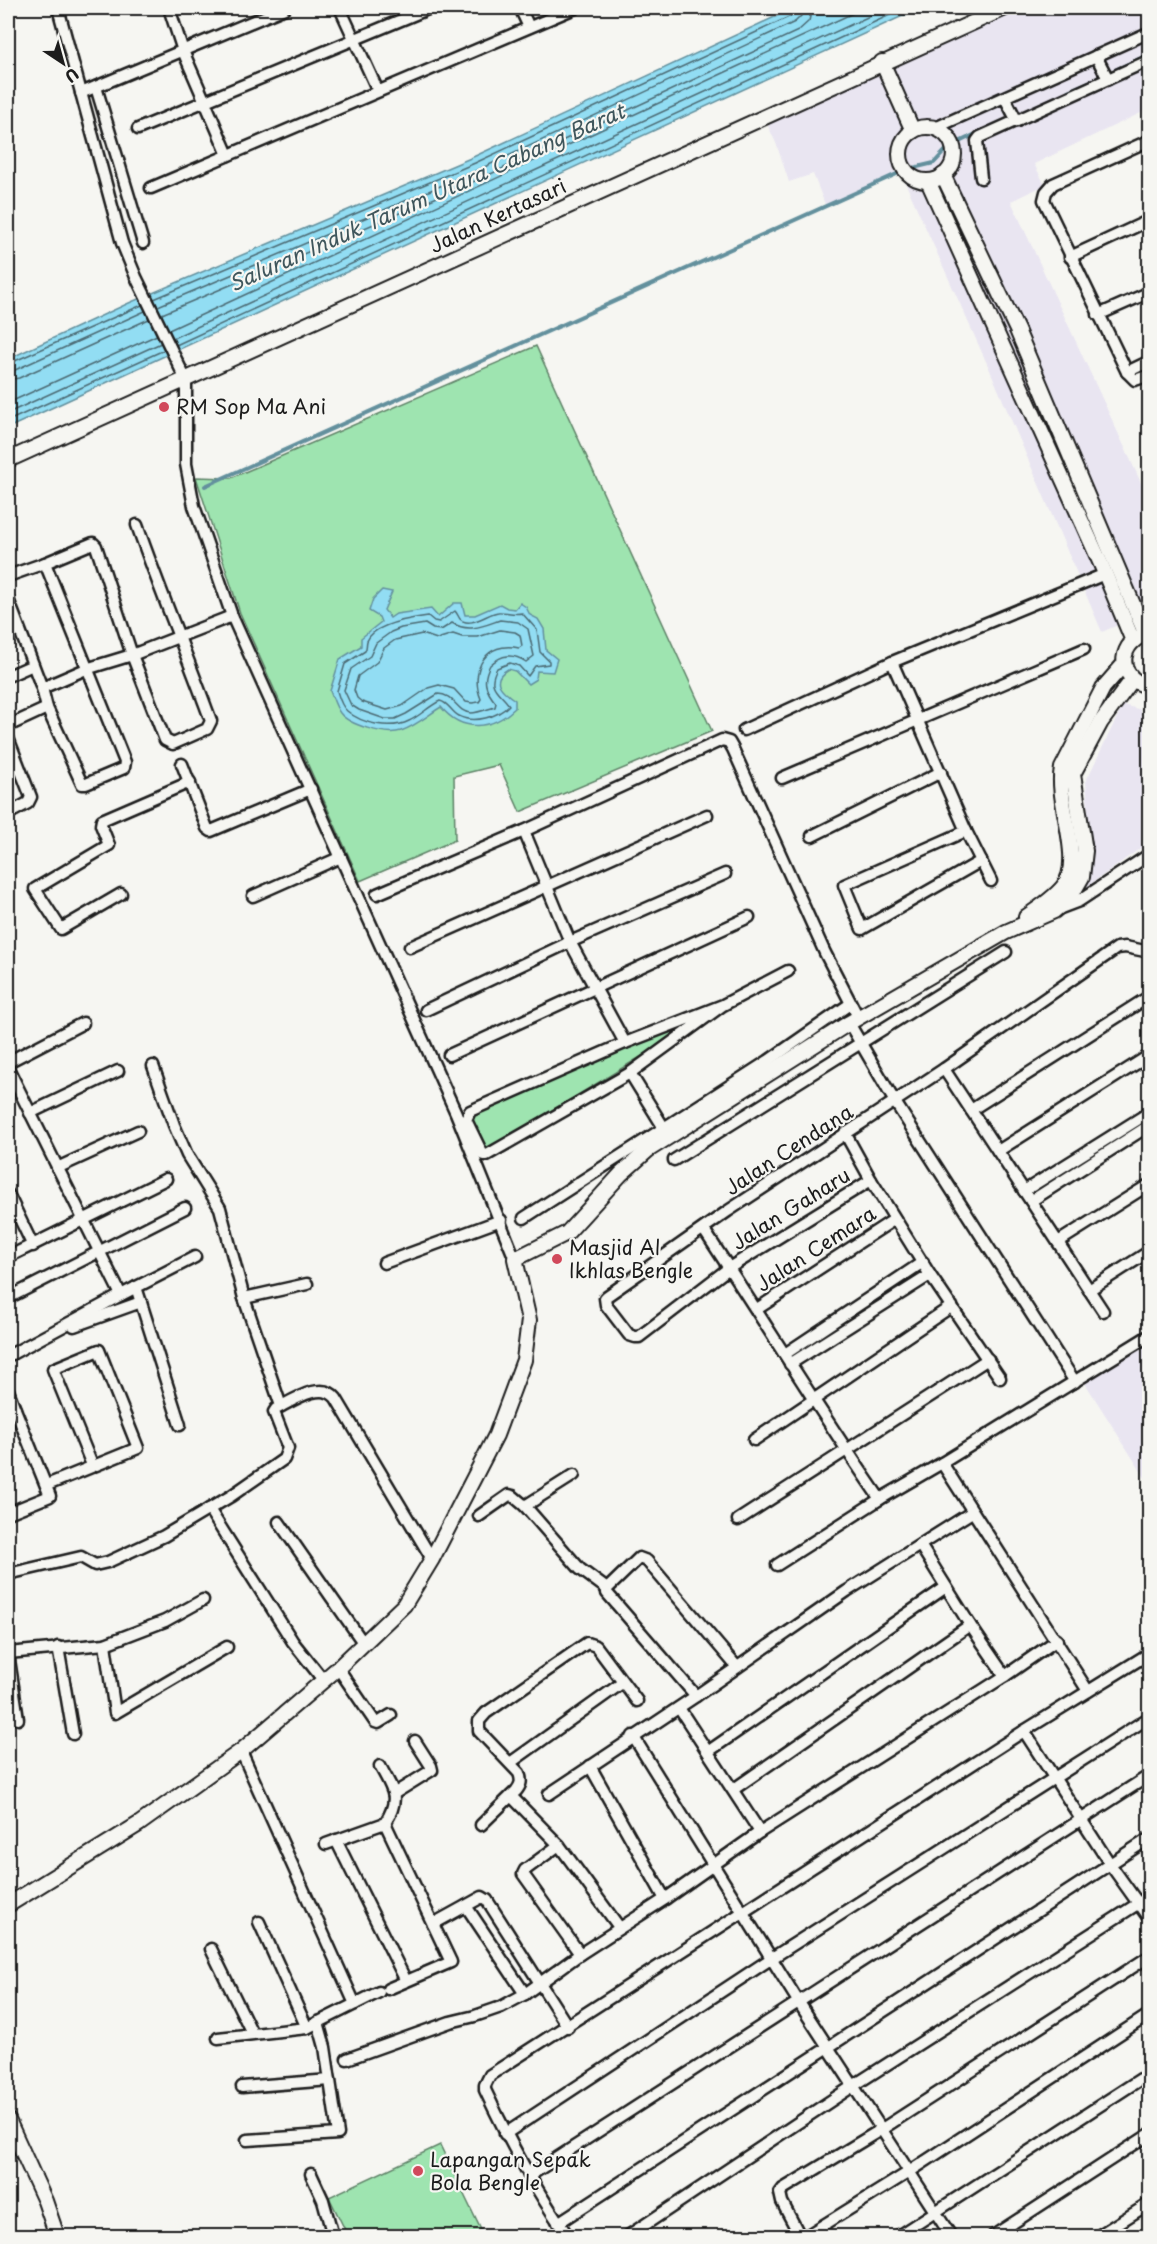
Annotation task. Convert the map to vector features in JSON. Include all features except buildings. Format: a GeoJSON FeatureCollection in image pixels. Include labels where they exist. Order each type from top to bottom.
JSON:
{"type":"FeatureCollection","features":[{"type":"Feature","properties":{"kind":"street"},"geometry":{"type":"LineString","coordinates":[[8,1905],[139,1824],[241,1751],[324,1681],[404,1605],[432,1558],[496,1435],[524,1360],[529,1320],[515,1259],[456,1113],[232,616],[194,506],[186,464],[186,380],[123,245],[58,8]]}},
{"type":"Feature","properties":{"kind":"street"},"geometry":{"type":"LineString","coordinates":[[169,8],[183,51],[228,155]]}},
{"type":"Feature","properties":{"kind":"street"},"geometry":{"type":"LineString","coordinates":[[81,93],[285,8]]}},
{"type":"Feature","properties":{"kind":"street"},"geometry":{"type":"LineString","coordinates":[[340,8],[378,91]]}},
{"type":"Feature","properties":{"kind":"street"},"geometry":{"type":"LineString","coordinates":[[138,129],[430,8]]}},
{"type":"Feature","properties":{"kind":"street"},"geometry":{"type":"LineString","coordinates":[[520,8],[529,27]]}},
{"type":"Feature","properties":{"kind":"street"},"geometry":{"type":"LineString","coordinates":[[151,188],[575,8]]}},
{"type":"Feature","properties":{"kind":"street","name":"Jalan Kertasari"},"geometry":{"type":"LineString","coordinates":[[8,460],[1005,8]]}},
{"type":"Feature","properties":{"kind":"street"},"geometry":{"type":"LineString","coordinates":[[1143,637],[1105,574],[928,182],[910,175],[901,161],[902,144],[913,131],[920,128],[935,128],[1149,32]]}},
{"type":"Feature","properties":{"kind":"street"},"geometry":{"type":"LineString","coordinates":[[1096,56],[1108,79]]}},
{"type":"Feature","properties":{"kind":"street"},"geometry":{"type":"LineString","coordinates":[[981,178],[977,141],[980,137],[1149,60]]}},
{"type":"Feature","properties":{"kind":"street"},"geometry":{"type":"LineString","coordinates":[[882,62],[913,131]]}},
{"type":"Feature","properties":{"kind":"street"},"geometry":{"type":"LineString","coordinates":[[96,87],[143,243]]}},
{"type":"Feature","properties":{"kind":"street"},"geometry":{"type":"LineString","coordinates":[[1005,98],[1017,121]]}},
{"type":"Feature","properties":{"kind":"street"},"geometry":{"type":"LineString","coordinates":[[928,182],[950,169],[953,159],[953,148],[947,136],[935,128]]}},
{"type":"Feature","properties":{"kind":"street"},"geometry":{"type":"LineString","coordinates":[[1149,140],[1053,184],[1046,192],[1044,200],[1126,372],[1135,380],[1149,375]]}},
{"type":"Feature","properties":{"kind":"street"},"geometry":{"type":"LineString","coordinates":[[943,175],[1017,330],[1143,637]]}},
{"type":"Feature","properties":{"kind":"street"},"geometry":{"type":"LineString","coordinates":[[1070,257],[1149,220]]}},
{"type":"Feature","properties":{"kind":"street"},"geometry":{"type":"LineString","coordinates":[[972,279],[989,271]]}},
{"type":"Feature","properties":{"kind":"street"},"geometry":{"type":"LineString","coordinates":[[1098,315],[1149,292]]}},
{"type":"Feature","properties":{"kind":"street"},"geometry":{"type":"LineString","coordinates":[[1126,372],[1149,361]]}},
{"type":"Feature","properties":{"kind":"street"},"geometry":{"type":"LineString","coordinates":[[8,576],[95,544],[132,655],[165,740],[173,744],[207,729],[211,721],[137,525]]}},
{"type":"Feature","properties":{"kind":"street"},"geometry":{"type":"LineString","coordinates":[[8,599],[42,688],[47,708],[82,783],[86,784],[124,768],[126,762],[86,669],[45,563]]}},
{"type":"Feature","properties":{"kind":"street"},"geometry":{"type":"LineString","coordinates":[[744,730],[892,663],[1105,574]]}},
{"type":"Feature","properties":{"kind":"street"},"geometry":{"type":"LineString","coordinates":[[42,688],[86,669],[132,655],[232,616]]}},
{"type":"Feature","properties":{"kind":"street"},"geometry":{"type":"LineString","coordinates":[[1143,637],[1127,647],[1124,664],[1126,673],[1132,680],[1140,685],[1149,686]]}},
{"type":"Feature","properties":{"kind":"street"},"geometry":{"type":"LineString","coordinates":[[782,778],[1084,649]]}},
{"type":"Feature","properties":{"kind":"street"},"geometry":{"type":"LineString","coordinates":[[892,663],[966,831],[991,881]]}},
{"type":"Feature","properties":{"kind":"street"},"geometry":{"type":"LineString","coordinates":[[515,1259],[567,1233],[621,1174],[648,1150],[854,1020],[1006,932],[1045,904],[1064,885],[1072,862],[1060,776],[1062,768],[1103,688],[1124,664]]}},
{"type":"Feature","properties":{"kind":"street"},"geometry":{"type":"LineString","coordinates":[[8,675],[33,665]]}},
{"type":"Feature","properties":{"kind":"street"},"geometry":{"type":"LineString","coordinates":[[1054,911],[1071,896],[1082,877],[1085,851],[1073,774],[1101,722],[1132,680]]}},
{"type":"Feature","properties":{"kind":"street"},"geometry":{"type":"LineString","coordinates":[[8,726],[47,708]]}},
{"type":"Feature","properties":{"kind":"street"},"geometry":{"type":"LineString","coordinates":[[8,738],[31,797],[28,803],[8,813]]}},
{"type":"Feature","properties":{"kind":"street"},"geometry":{"type":"LineString","coordinates":[[377,894],[524,831],[722,740],[729,742],[850,1004],[860,1044],[1075,1382]]}},
{"type":"Feature","properties":{"kind":"street"},"geometry":{"type":"LineString","coordinates":[[182,764],[207,828],[211,831],[311,789]]}},
{"type":"Feature","properties":{"kind":"street"},"geometry":{"type":"LineString","coordinates":[[812,836],[941,772]]}},
{"type":"Feature","properties":{"kind":"street"},"geometry":{"type":"LineString","coordinates":[[121,894],[63,929],[59,927],[35,889],[109,844],[100,825],[102,820],[190,782]]}},
{"type":"Feature","properties":{"kind":"street"},"geometry":{"type":"LineString","coordinates":[[410,947],[707,815]]}},
{"type":"Feature","properties":{"kind":"street"},"geometry":{"type":"LineString","coordinates":[[524,831],[570,942],[625,1043]]}},
{"type":"Feature","properties":{"kind":"street"},"geometry":{"type":"LineString","coordinates":[[966,831],[844,885],[862,929],[981,861]]}},
{"type":"Feature","properties":{"kind":"street"},"geometry":{"type":"LineString","coordinates":[[1006,932],[1079,901],[1149,854]]}},
{"type":"Feature","properties":{"kind":"street"},"geometry":{"type":"LineString","coordinates":[[253,896],[340,857]]}},
{"type":"Feature","properties":{"kind":"street"},"geometry":{"type":"LineString","coordinates":[[426,1010],[570,942],[725,874]]}},
{"type":"Feature","properties":{"kind":"street"},"geometry":{"type":"LineString","coordinates":[[449,1055],[749,917]]}},
{"type":"Feature","properties":{"kind":"street","name":"Jalan Cendana"},"geometry":{"type":"LineString","coordinates":[[729,1268],[639,1337],[629,1335],[606,1305],[605,1299],[608,1296],[728,1211],[944,1069],[1117,948],[1125,947],[1149,952]]}},
{"type":"Feature","properties":{"kind":"street"},"geometry":{"type":"LineString","coordinates":[[674,1160],[1006,952]]}},
{"type":"Feature","properties":{"kind":"street"},"geometry":{"type":"LineString","coordinates":[[723,1005],[630,1073],[487,1155],[483,1155],[466,1119],[470,1111],[625,1043],[723,1005],[788,971]]}},
{"type":"Feature","properties":{"kind":"street"},"geometry":{"type":"LineString","coordinates":[[971,1110],[1149,996]]}},
{"type":"Feature","properties":{"kind":"street"},"geometry":{"type":"LineString","coordinates":[[524,1218],[768,1061],[850,1004]]}},
{"type":"Feature","properties":{"kind":"street"},"geometry":{"type":"LineString","coordinates":[[8,1062],[83,1023]]}},
{"type":"Feature","properties":{"kind":"street"},"geometry":{"type":"LineString","coordinates":[[998,1151],[1149,1055]]}},
{"type":"Feature","properties":{"kind":"street"},"geometry":{"type":"LineString","coordinates":[[153,1066],[187,1155],[220,1208],[244,1298],[281,1406]]}},
{"type":"Feature","properties":{"kind":"street"},"geometry":{"type":"LineString","coordinates":[[8,1068],[121,1295]]}},
{"type":"Feature","properties":{"kind":"street"},"geometry":{"type":"LineString","coordinates":[[944,1069],[1103,1311]]}},
{"type":"Feature","properties":{"kind":"street"},"geometry":{"type":"LineString","coordinates":[[30,1113],[118,1071]]}},
{"type":"Feature","properties":{"kind":"street"},"geometry":{"type":"LineString","coordinates":[[630,1073],[664,1128]]}},
{"type":"Feature","properties":{"kind":"street"},"geometry":{"type":"LineString","coordinates":[[1028,1196],[1149,1112]]}},
{"type":"Feature","properties":{"kind":"street"},"geometry":{"type":"LineString","coordinates":[[1028,1196],[1149,1125]]}},
{"type":"Feature","properties":{"kind":"street"},"geometry":{"type":"LineString","coordinates":[[57,1168],[138,1131]]}},
{"type":"Feature","properties":{"kind":"street"},"geometry":{"type":"LineString","coordinates":[[845,1133],[871,1180],[930,1275],[1000,1378]]}},
{"type":"Feature","properties":{"kind":"street"},"geometry":{"type":"LineString","coordinates":[[8,1257],[166,1179]]}},
{"type":"Feature","properties":{"kind":"street","name":"Jalan Gaharu"},"geometry":{"type":"LineString","coordinates":[[729,1268],[871,1180]]}},
{"type":"Feature","properties":{"kind":"street"},"geometry":{"type":"LineString","coordinates":[[1058,1242],[1149,1184]]}},
{"type":"Feature","properties":{"kind":"street"},"geometry":{"type":"LineString","coordinates":[[8,1194],[33,1245]]}},
{"type":"Feature","properties":{"kind":"street"},"geometry":{"type":"LineString","coordinates":[[8,1298],[185,1208]]}},
{"type":"Feature","properties":{"kind":"street","name":"Jalan Cemara"},"geometry":{"type":"LineString","coordinates":[[757,1309],[896,1219]]}},
{"type":"Feature","properties":{"kind":"street"},"geometry":{"type":"LineString","coordinates":[[384,1263],[501,1220]]}},
{"type":"Feature","properties":{"kind":"street"},"geometry":{"type":"LineString","coordinates":[[704,1230],[757,1309],[812,1399],[880,1498]]}},
{"type":"Feature","properties":{"kind":"street"},"geometry":{"type":"LineString","coordinates":[[1089,1290],[1149,1251]]}},
{"type":"Feature","properties":{"kind":"street"},"geometry":{"type":"LineString","coordinates":[[8,1356],[195,1257]]}},
{"type":"Feature","properties":{"kind":"street"},"geometry":{"type":"LineString","coordinates":[[788,1359],[923,1262]]}},
{"type":"Feature","properties":{"kind":"street"},"geometry":{"type":"LineString","coordinates":[[788,1359],[930,1275]]}},
{"type":"Feature","properties":{"kind":"street"},"geometry":{"type":"LineString","coordinates":[[244,1298],[307,1284]]}},
{"type":"Feature","properties":{"kind":"street"},"geometry":{"type":"LineString","coordinates":[[136,1287],[180,1425]]}},
{"type":"Feature","properties":{"kind":"street"},"geometry":{"type":"LineString","coordinates":[[34,1341],[141,1302]]}},
{"type":"Feature","properties":{"kind":"street"},"geometry":{"type":"LineString","coordinates":[[754,1440],[952,1306]]}},
{"type":"Feature","properties":{"kind":"street"},"geometry":{"type":"LineString","coordinates":[[777,1565],[880,1498],[942,1464],[1149,1335]]}},
{"type":"Feature","properties":{"kind":"street"},"geometry":{"type":"LineString","coordinates":[[47,1485],[138,1448],[99,1350],[53,1369],[92,1465]]}},
{"type":"Feature","properties":{"kind":"street"},"geometry":{"type":"LineString","coordinates":[[738,1520],[988,1359]]}},
{"type":"Feature","properties":{"kind":"street"},"geometry":{"type":"LineString","coordinates":[[8,1390],[11,1410],[47,1485],[50,1496],[8,1513]]}},
{"type":"Feature","properties":{"kind":"street"},"geometry":{"type":"LineString","coordinates":[[8,1574],[81,1557],[95,1565],[108,1562],[164,1536],[209,1509],[286,1455],[288,1448],[273,1412],[281,1406],[319,1390],[333,1394],[432,1558]]}},
{"type":"Feature","properties":{"kind":"street"},"geometry":{"type":"LineString","coordinates":[[942,1464],[1088,1691]]}},
{"type":"Feature","properties":{"kind":"street"},"geometry":{"type":"LineString","coordinates":[[525,1506],[574,1475]]}},
{"type":"Feature","properties":{"kind":"street"},"geometry":{"type":"LineString","coordinates":[[479,1516],[503,1497],[513,1496],[525,1506],[580,1569],[607,1588],[607,1593],[696,1696]]}},
{"type":"Feature","properties":{"kind":"street"},"geometry":{"type":"LineString","coordinates":[[209,1509],[293,1642],[324,1681]]}},
{"type":"Feature","properties":{"kind":"street"},"geometry":{"type":"LineString","coordinates":[[549,1794],[847,1591],[972,1512]]}},
{"type":"Feature","properties":{"kind":"street"},"geometry":{"type":"LineString","coordinates":[[279,1522],[364,1644]]}},
{"type":"Feature","properties":{"kind":"street"},"geometry":{"type":"LineString","coordinates":[[920,1545],[1005,1676]]}},
{"type":"Feature","properties":{"kind":"street"},"geometry":{"type":"LineString","coordinates":[[607,1588],[639,1558],[644,1558],[737,1667]]}},
{"type":"Feature","properties":{"kind":"street"},"geometry":{"type":"LineString","coordinates":[[709,1751],[946,1587]]}},
{"type":"Feature","properties":{"kind":"street"},"geometry":{"type":"LineString","coordinates":[[18,1719],[8,1653],[105,1644],[165,1622],[203,1600]]}},
{"type":"Feature","properties":{"kind":"street"},"geometry":{"type":"LineString","coordinates":[[734,1789],[970,1625]]}},
{"type":"Feature","properties":{"kind":"street"},"geometry":{"type":"LineString","coordinates":[[347,2059],[450,2022],[501,2007],[525,1995],[580,1954],[665,1899],[760,1832],[1005,1676],[1057,1640]]}},
{"type":"Feature","properties":{"kind":"street"},"geometry":{"type":"LineString","coordinates":[[482,1825],[511,1797],[522,1780],[519,1773],[479,1731],[479,1721],[486,1713],[587,1643],[596,1646],[638,1701]]}},
{"type":"Feature","properties":{"kind":"street"},"geometry":{"type":"LineString","coordinates":[[105,1644],[115,1713],[227,1647]]}},
{"type":"Feature","properties":{"kind":"street"},"geometry":{"type":"LineString","coordinates":[[58,1647],[73,1734]]}},
{"type":"Feature","properties":{"kind":"street"},"geometry":{"type":"LineString","coordinates":[[568,2236],[505,2134],[485,2090],[487,2080],[494,2073],[1024,1731],[1149,1653]]}},
{"type":"Feature","properties":{"kind":"street"},"geometry":{"type":"LineString","coordinates":[[338,1668],[375,1722],[378,1723],[391,1715]]}},
{"type":"Feature","properties":{"kind":"street"},"geometry":{"type":"LineString","coordinates":[[510,1763],[622,1683]]}},
{"type":"Feature","properties":{"kind":"street"},"geometry":{"type":"LineString","coordinates":[[678,1708],[709,1751],[760,1832]]}},
{"type":"Feature","properties":{"kind":"street"},"geometry":{"type":"LineString","coordinates":[[505,2134],[772,1958],[1149,1717]]}},
{"type":"Feature","properties":{"kind":"street"},"geometry":{"type":"LineString","coordinates":[[1024,1731],[1149,1920]]}},
{"type":"Feature","properties":{"kind":"street"},"geometry":{"type":"LineString","coordinates":[[633,1736],[715,1864],[798,2001],[951,2236]]}},
{"type":"Feature","properties":{"kind":"street"},"geometry":{"type":"LineString","coordinates":[[395,1793],[432,1770],[416,1741]]}},
{"type":"Feature","properties":{"kind":"street"},"geometry":{"type":"LineString","coordinates":[[241,1751],[355,2004]]}},
{"type":"Feature","properties":{"kind":"street"},"geometry":{"type":"LineString","coordinates":[[380,1766],[395,1793],[393,1809],[385,1823],[331,1842],[406,1981]]}},
{"type":"Feature","properties":{"kind":"street"},"geometry":{"type":"LineString","coordinates":[[590,1766],[665,1899]]}},
{"type":"Feature","properties":{"kind":"street"},"geometry":{"type":"LineString","coordinates":[[529,2176],[1149,1775]]}},
{"type":"Feature","properties":{"kind":"street"},"geometry":{"type":"LineString","coordinates":[[511,1797],[559,1845],[619,1927]]}},
{"type":"Feature","properties":{"kind":"street"},"geometry":{"type":"LineString","coordinates":[[218,2038],[252,2032],[307,2028],[355,2004],[451,1962],[385,1823]]}},
{"type":"Feature","properties":{"kind":"street"},"geometry":{"type":"LineString","coordinates":[[558,2223],[1149,1838]]}},
{"type":"Feature","properties":{"kind":"street"},"geometry":{"type":"LineString","coordinates":[[559,1845],[525,1870],[523,1874],[580,1954]]}},
{"type":"Feature","properties":{"kind":"street"},"geometry":{"type":"LineString","coordinates":[[628,2236],[853,2086],[1149,1896]]}},
{"type":"Feature","properties":{"kind":"street"},"geometry":{"type":"LineString","coordinates":[[433,1924],[482,1897],[487,1900],[568,2027]]}},
{"type":"Feature","properties":{"kind":"street"},"geometry":{"type":"LineString","coordinates":[[466,1905],[525,1995]]}},
{"type":"Feature","properties":{"kind":"street"},"geometry":{"type":"LineString","coordinates":[[260,1922],[307,2028]]}},
{"type":"Feature","properties":{"kind":"street"},"geometry":{"type":"LineString","coordinates":[[211,1949],[252,2032]]}},
{"type":"Feature","properties":{"kind":"street"},"geometry":{"type":"LineString","coordinates":[[800,2236],[782,2202],[781,2191],[882,2129],[1149,1956]]}},
{"type":"Feature","properties":{"kind":"street"},"geometry":{"type":"LineString","coordinates":[[806,2236],[909,2172],[1149,2014]]}},
{"type":"Feature","properties":{"kind":"street"},"geometry":{"type":"LineString","coordinates":[[247,2140],[338,2134],[326,2046],[318,2022]]}},
{"type":"Feature","properties":{"kind":"street"},"geometry":{"type":"LineString","coordinates":[[898,2236],[1149,2073]]}},
{"type":"Feature","properties":{"kind":"street"},"geometry":{"type":"LineString","coordinates":[[242,2088],[330,2080]]}},
{"type":"Feature","properties":{"kind":"street"},"geometry":{"type":"LineString","coordinates":[[8,2120],[45,2201],[57,2236]]}},
{"type":"Feature","properties":{"kind":"street"},"geometry":{"type":"LineString","coordinates":[[993,2236],[1149,2134]]}},
{"type":"Feature","properties":{"kind":"street"},"geometry":{"type":"LineString","coordinates":[[311,2174],[323,2200],[333,2236]]}},
{"type":"Feature","properties":{"kind":"street"},"geometry":{"type":"LineString","coordinates":[[1098,2236],[1149,2203]]}},
{"type":"Feature","properties":{"kind":"shaded area"},"geometry":{"type":"Polygon","coordinates":[[[985,8],[1149,8],[1149,109],[1034,164],[1045,185],[1011,201],[1149,500],[1149,611],[1102,632],[989,368],[900,171],[826,207],[813,174],[789,182],[776,143],[761,111],[985,8]]]}},
{"type":"Feature","properties":{"kind":"shaded area"},"geometry":{"type":"Polygon","coordinates":[[[1123,705],[1149,712],[1149,842],[1081,891],[1092,869],[1086,781],[1123,705]]]}},
{"type":"Feature","properties":{"kind":"shaded area"},"geometry":{"type":"Polygon","coordinates":[[[1149,1340],[1149,1484],[1085,1383],[1149,1340]]]}},
{"type":"Feature","properties":{"kind":"green space"},"geometry":{"type":"Polygon","coordinates":[[[536,346],[712,731],[520,812],[499,765],[454,776],[455,840],[360,881],[240,613],[196,477],[231,478],[536,346]]]}},
{"type":"Feature","properties":{"kind":"green space"},"geometry":{"type":"Polygon","coordinates":[[[692,1020],[652,1050],[487,1150],[470,1115],[692,1020]]]}},
{"type":"Feature","properties":{"kind":"green space","name":"Lapangan Sepak Bola Bengle"},"geometry":{"type":"Polygon","coordinates":[[[440,2145],[484,2236],[348,2236],[329,2197],[440,2145]]]}},
{"type":"Feature","properties":{"kind":"water","name":"Saluran Induk Tarum Utara Cabang Barat"},"geometry":{"type":"Polygon","coordinates":[[[794,8],[920,8],[8,428],[8,359],[129,303],[473,157],[794,8]]]}},
{"type":"Feature","properties":{"kind":"water"},"geometry":{"type":"Polygon","coordinates":[[[382,590],[392,592],[384,610],[390,618],[396,614],[431,609],[438,617],[454,603],[462,603],[465,615],[475,615],[500,604],[515,609],[520,603],[526,607],[530,615],[538,619],[544,629],[546,650],[557,659],[553,672],[537,671],[536,679],[528,684],[515,671],[508,669],[502,673],[498,681],[502,689],[515,700],[515,708],[497,721],[487,724],[468,725],[449,715],[441,707],[401,731],[377,731],[351,722],[340,713],[330,691],[340,659],[361,646],[361,638],[381,622],[379,617],[369,611],[373,599],[382,590]]]}},
{"type":"Feature","properties":{"kind":"waterway"},"geometry":{"type":"LineString","coordinates":[[1115,70],[1150,54]]}},
{"type":"Feature","properties":{"kind":"waterway"},"geometry":{"type":"LineString","coordinates":[[1068,91],[1098,78]]}},
{"type":"Feature","properties":{"kind":"waterway"},"geometry":{"type":"LineString","coordinates":[[959,142],[980,132]]}},
{"type":"Feature","properties":{"kind":"waterway"},"geometry":{"type":"LineString","coordinates":[[913,168],[934,163],[946,150]]}},
{"type":"Feature","properties":{"kind":"waterway"},"geometry":{"type":"LineString","coordinates":[[205,486],[899,173]]}},
{"type":"Feature","properties":{"kind":"place","name":"RM Sop Ma Ani"},"geometry":{"type":"Point","coordinates":[164,407]}},
{"type":"Feature","properties":{"kind":"place","name":"Masjid Al Ikhlas Bengle"},"geometry":{"type":"Point","coordinates":[557,1259]}},
{"type":"Feature","properties":{"kind":"place","name":"Lapangan Sepak Bola Bengle"},"geometry":{"type":"Point","coordinates":[418,2171]}}]}
